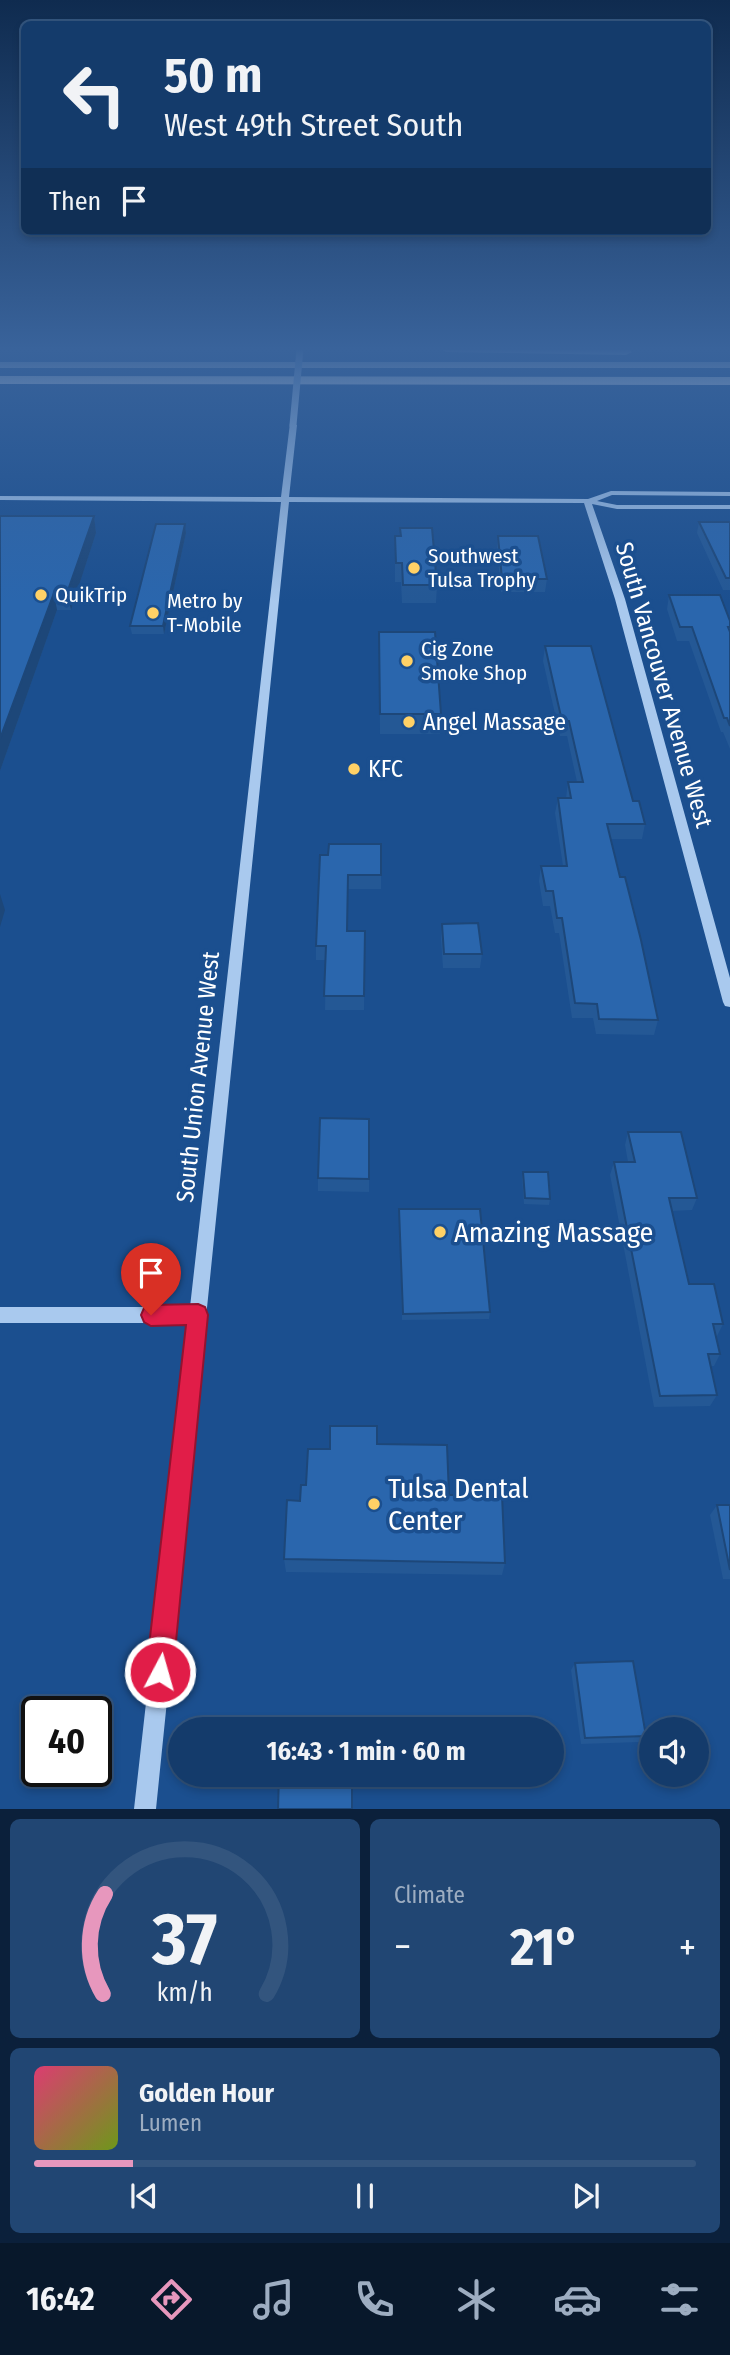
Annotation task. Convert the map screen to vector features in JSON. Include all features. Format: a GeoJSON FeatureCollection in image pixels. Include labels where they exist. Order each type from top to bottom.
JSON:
{"type":"FeatureCollection","features":[{"type":"Feature","properties":{"kind":"street","name":"South Union Avenue West"},"geometry":{"type":"LineString","coordinates":[[145,1809],[292,433]]}},
{"type":"Feature","properties":{"kind":"street"},"geometry":{"type":"LineString","coordinates":[[587,501],[611,493],[730,494]]}},
{"type":"Feature","properties":{"kind":"street"},"geometry":{"type":"LineString","coordinates":[[0,499],[286,498],[587,501],[617,506],[730,506]]}},
{"type":"Feature","properties":{"kind":"street","name":"South Vancouver Avenue West"},"geometry":{"type":"LineString","coordinates":[[587,501],[620,599],[730,1002]]}},
{"type":"Feature","properties":{"kind":"street"},"geometry":{"type":"LineString","coordinates":[[0,1315],[198,1315]]}},
{"type":"Feature","properties":{"kind":"building"},"geometry":{"type":"Polygon","coordinates":[[[0,516],[94,516],[67,593],[54,593],[0,739],[0,516]]]}},
{"type":"Feature","properties":{"kind":"building"},"geometry":{"type":"Polygon","coordinates":[[[699,522],[730,522],[730,578],[726,578],[699,522]]]}},
{"type":"Feature","properties":{"kind":"building"},"geometry":{"type":"Polygon","coordinates":[[[156,524],[185,524],[163,626],[130,626],[156,524]]]}},
{"type":"Feature","properties":{"kind":"building","name":"Southwest Tulsa Trophy"},"geometry":{"type":"Polygon","coordinates":[[[400,528],[432,528],[437,585],[403,585],[402,563],[396,563],[395,536],[401,536],[400,528]]]}},
{"type":"Feature","properties":{"kind":"building"},"geometry":{"type":"Polygon","coordinates":[[[498,536],[538,536],[547,579],[502,579],[498,536]]]}},
{"type":"Feature","properties":{"kind":"building"},"geometry":{"type":"Polygon","coordinates":[[[669,595],[720,595],[730,621],[730,726],[727,718],[724,718],[692,627],[680,627],[669,595]]]}},
{"type":"Feature","properties":{"kind":"building"},"geometry":{"type":"Polygon","coordinates":[[[379,632],[435,632],[441,714],[380,714],[379,632]]]}},
{"type":"Feature","properties":{"kind":"building"},"geometry":{"type":"Polygon","coordinates":[[[545,646],[591,646],[633,801],[639,801],[645,824],[607,824],[620,877],[625,877],[658,1020],[599,1019],[597,1004],[575,1003],[562,918],[557,918],[553,891],[546,891],[541,866],[567,866],[558,798],[571,798],[568,782],[583,782],[569,721],[562,721],[545,646]]]}},
{"type":"Feature","properties":{"kind":"building"},"geometry":{"type":"Polygon","coordinates":[[[329,844],[381,844],[381,875],[348,875],[347,931],[365,931],[364,996],[324,996],[326,946],[316,946],[320,855],[328,855],[329,844]]]}},
{"type":"Feature","properties":{"kind":"building"},"geometry":{"type":"Polygon","coordinates":[[[478,923],[482,954],[444,954],[442,924],[478,923]]]}},
{"type":"Feature","properties":{"kind":"building"},"geometry":{"type":"Polygon","coordinates":[[[320,1118],[369,1119],[369,1179],[318,1178],[320,1118]]]}},
{"type":"Feature","properties":{"kind":"building"},"geometry":{"type":"Polygon","coordinates":[[[628,1132],[681,1132],[697,1198],[669,1198],[689,1284],[714,1284],[723,1324],[713,1324],[720,1354],[708,1354],[717,1395],[660,1396],[614,1162],[635,1162],[628,1132]]]}},
{"type":"Feature","properties":{"kind":"building"},"geometry":{"type":"Polygon","coordinates":[[[523,1172],[548,1172],[550,1199],[525,1198],[523,1172]]]}},
{"type":"Feature","properties":{"kind":"building"},"geometry":{"type":"Polygon","coordinates":[[[399,1209],[480,1209],[490,1312],[403,1314],[399,1209]]]}},
{"type":"Feature","properties":{"kind":"building","name":"Tulsa Dental Center"},"geometry":{"type":"Polygon","coordinates":[[[330,1426],[377,1426],[377,1444],[447,1445],[449,1495],[502,1495],[505,1563],[284,1559],[287,1500],[300,1501],[301,1485],[306,1485],[308,1449],[330,1449],[330,1426]]]}},
{"type":"Feature","properties":{"kind":"building"},"geometry":{"type":"Polygon","coordinates":[[[717,1505],[730,1505],[730,1570],[717,1505]]]}},
{"type":"Feature","properties":{"kind":"building"},"geometry":{"type":"Polygon","coordinates":[[[633,1661],[643,1717],[639,1717],[639,1736],[585,1738],[575,1663],[633,1661]]]}},
{"type":"Feature","properties":{"kind":"building"},"geometry":{"type":"Polygon","coordinates":[[[279,1787],[352,1787],[352,1809],[278,1809],[279,1787]]]}},
{"type":"Feature","properties":{"kind":"place","name":"Southwest Tulsa Trophy"},"geometry":{"type":"Point","coordinates":[414,568]}},
{"type":"Feature","properties":{"kind":"place","name":"QuikTrip"},"geometry":{"type":"Point","coordinates":[41,595]}},
{"type":"Feature","properties":{"kind":"place","name":"Metro by T-Mobile"},"geometry":{"type":"Point","coordinates":[153,613]}},
{"type":"Feature","properties":{"kind":"place","name":"Cig Zone Smoke Shop"},"geometry":{"type":"Point","coordinates":[407,661]}},
{"type":"Feature","properties":{"kind":"place","name":"Angel Massage"},"geometry":{"type":"Point","coordinates":[409,722]}},
{"type":"Feature","properties":{"kind":"place","name":"KFC"},"geometry":{"type":"Point","coordinates":[354,769]}},
{"type":"Feature","properties":{"kind":"place","name":"Amazing Massage"},"geometry":{"type":"Point","coordinates":[440,1232]}},
{"type":"Feature","properties":{"kind":"place","name":"Tulsa Dental Center"},"geometry":{"type":"Point","coordinates":[374,1504]}},
{"type":"Feature","properties":{"kind":"route"},"geometry":{"type":"LineString","coordinates":[[151,1315],[198,1315],[160,1672]]}}]}
